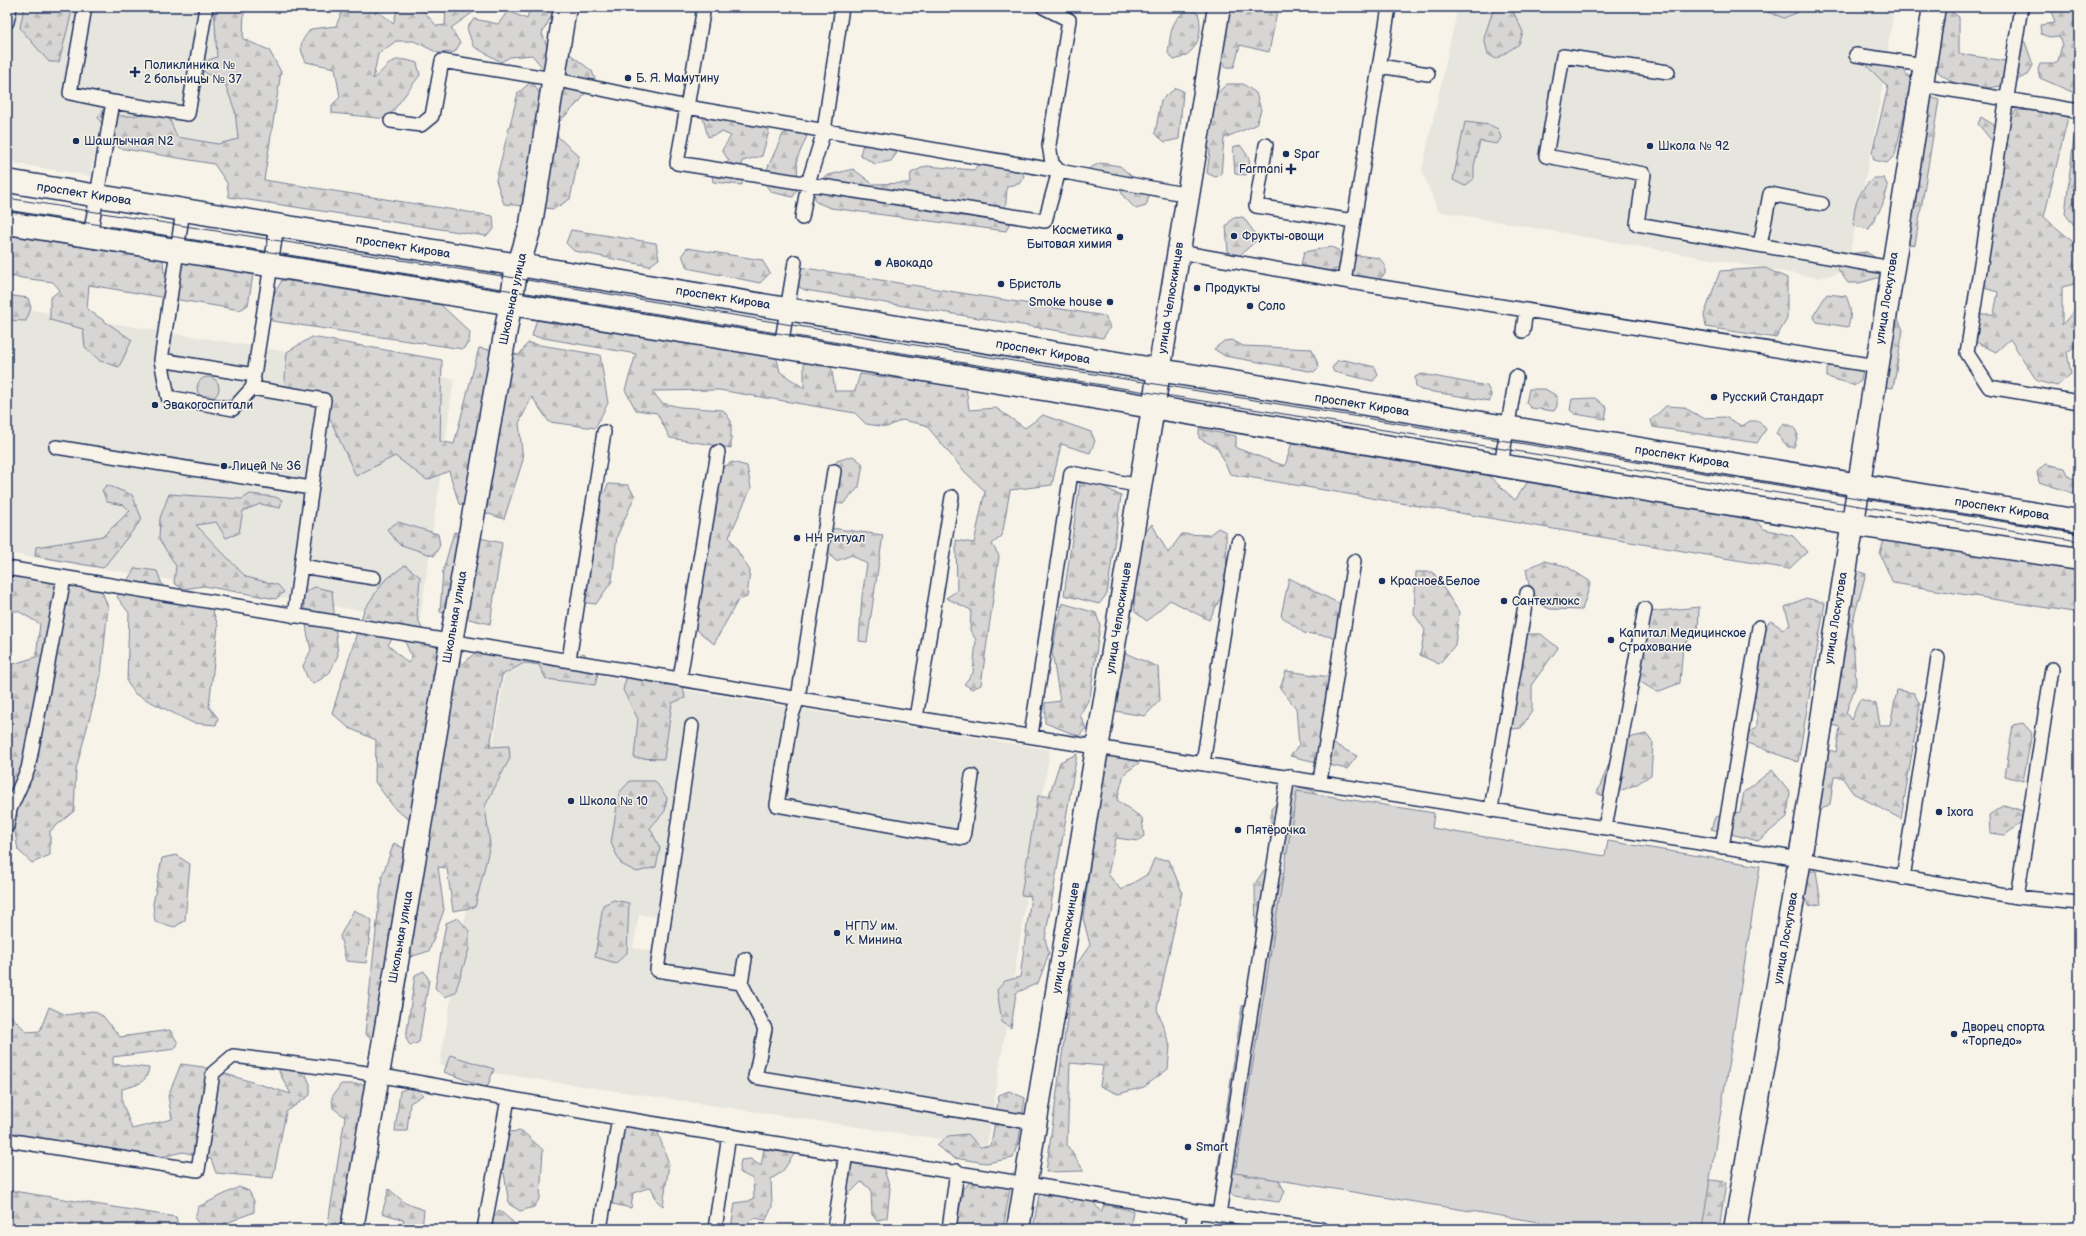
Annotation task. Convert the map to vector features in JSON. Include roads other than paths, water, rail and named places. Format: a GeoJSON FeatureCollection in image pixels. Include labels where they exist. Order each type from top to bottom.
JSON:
{"type":"FeatureCollection","features":[{"type":"Feature","properties":{"kind":"street","name":"Школьная улица"},"geometry":{"type":"LineString","coordinates":[[352,1229],[451,642],[511,302],[531,224],[565,7]]}},
{"type":"Feature","properties":{"kind":"street","name":"улица Челюскинцев"},"geometry":{"type":"LineString","coordinates":[[1018,1229],[1024,1182],[1099,746],[1153,407],[1220,7]]}},
{"type":"Feature","properties":{"kind":"street","name":"улица Лоскутова"},"geometry":{"type":"LineString","coordinates":[[1735,1229],[1800,859],[1851,524],[1934,7]]}},
{"type":"Feature","properties":{"kind":"street","name":"проспект Кирова"},"geometry":{"type":"LineString","coordinates":[[7,181],[519,266],[788,308],[1159,372],[2079,521]]}},
{"type":"Feature","properties":{"kind":"street"},"geometry":{"type":"LineString","coordinates":[[7,222],[781,346],[1851,524],[2079,559]]}},
{"type":"Feature","properties":{"kind":"lane"},"geometry":{"type":"LineString","coordinates":[[7,22],[10,7]]}},
{"type":"Feature","properties":{"kind":"lane"},"geometry":{"type":"LineString","coordinates":[[85,7],[70,93],[113,102],[188,114],[206,7]]}},
{"type":"Feature","properties":{"kind":"lane"},"geometry":{"type":"LineString","coordinates":[[704,7],[677,163],[1045,222],[1059,172]]}},
{"type":"Feature","properties":{"kind":"lane"},"geometry":{"type":"LineString","coordinates":[[802,218],[808,184],[824,131],[842,7]]}},
{"type":"Feature","properties":{"kind":"lane"},"geometry":{"type":"LineString","coordinates":[[1043,7],[1069,20],[1049,145],[1052,163],[1059,172]]}},
{"type":"Feature","properties":{"kind":"lane"},"geometry":{"type":"LineString","coordinates":[[1344,281],[1390,7]]}},
{"type":"Feature","properties":{"kind":"lane"},"geometry":{"type":"LineString","coordinates":[[2020,7],[1967,353],[1989,387],[2079,402]]}},
{"type":"Feature","properties":{"kind":"lane"},"geometry":{"type":"LineString","coordinates":[[1856,55],[2007,99],[2079,111]]}},
{"type":"Feature","properties":{"kind":"lane"},"geometry":{"type":"LineString","coordinates":[[1668,72],[1563,56],[1546,156],[1644,174],[1637,224],[1892,268]]}},
{"type":"Feature","properties":{"kind":"lane"},"geometry":{"type":"LineString","coordinates":[[391,121],[421,125],[432,116],[442,61],[553,79],[687,107],[1188,195]]}},
{"type":"Feature","properties":{"kind":"lane"},"geometry":{"type":"LineString","coordinates":[[1380,66],[1428,74]]}},
{"type":"Feature","properties":{"kind":"lane"},"geometry":{"type":"LineString","coordinates":[[90,236],[113,102]]}},
{"type":"Feature","properties":{"kind":"lane"},"geometry":{"type":"LineString","coordinates":[[1266,145],[1256,206],[1354,222]]}},
{"type":"Feature","properties":{"kind":"lane"},"geometry":{"type":"LineString","coordinates":[[1760,245],[1770,194],[1822,204]]}},
{"type":"Feature","properties":{"kind":"lane"},"geometry":{"type":"LineString","coordinates":[[183,210],[161,360],[168,397],[234,409],[252,388],[277,226]]}},
{"type":"Feature","properties":{"kind":"lane"},"geometry":{"type":"LineString","coordinates":[[1179,252],[1344,281],[1876,366]]}},
{"type":"Feature","properties":{"kind":"lane"},"geometry":{"type":"LineString","coordinates":[[781,346],[796,262]]}},
{"type":"Feature","properties":{"kind":"lane"},"geometry":{"type":"LineString","coordinates":[[1523,331],[1526,310]]}},
{"type":"Feature","properties":{"kind":"lane"},"geometry":{"type":"LineString","coordinates":[[161,360],[254,375]]}},
{"type":"Feature","properties":{"kind":"lane"},"geometry":{"type":"LineString","coordinates":[[1501,465],[1516,377]]}},
{"type":"Feature","properties":{"kind":"lane"},"geometry":{"type":"LineString","coordinates":[[252,388],[324,400],[294,616]]}},
{"type":"Feature","properties":{"kind":"lane"},"geometry":{"type":"LineString","coordinates":[[569,660],[604,432]]}},
{"type":"Feature","properties":{"kind":"lane"},"geometry":{"type":"LineString","coordinates":[[56,447],[312,488]]}},
{"type":"Feature","properties":{"kind":"lane"},"geometry":{"type":"LineString","coordinates":[[680,678],[718,452]]}},
{"type":"Feature","properties":{"kind":"lane"},"geometry":{"type":"LineString","coordinates":[[834,471],[798,698],[791,718],[777,805],[963,838],[972,776]]}},
{"type":"Feature","properties":{"kind":"lane"},"geometry":{"type":"LineString","coordinates":[[1031,735],[1071,474],[1141,486]]}},
{"type":"Feature","properties":{"kind":"lane"},"geometry":{"type":"LineString","coordinates":[[916,718],[952,497]]}},
{"type":"Feature","properties":{"kind":"lane"},"geometry":{"type":"LineString","coordinates":[[1203,763],[1238,542]]}},
{"type":"Feature","properties":{"kind":"lane"},"geometry":{"type":"LineString","coordinates":[[1320,781],[1354,561]]}},
{"type":"Feature","properties":{"kind":"lane"},"geometry":{"type":"LineString","coordinates":[[301,566],[374,578]]}},
{"type":"Feature","properties":{"kind":"lane"},"geometry":{"type":"LineString","coordinates":[[7,568],[916,718],[1031,735],[1722,846],[2017,897],[2079,903]]}},
{"type":"Feature","properties":{"kind":"lane"},"geometry":{"type":"LineString","coordinates":[[7,826],[10,809],[28,769],[64,578]]}},
{"type":"Feature","properties":{"kind":"lane"},"geometry":{"type":"LineString","coordinates":[[1491,809],[1527,593]]}},
{"type":"Feature","properties":{"kind":"lane"},"geometry":{"type":"LineString","coordinates":[[1605,828],[1645,609]]}},
{"type":"Feature","properties":{"kind":"lane"},"geometry":{"type":"LineString","coordinates":[[1722,846],[1759,627]]}},
{"type":"Feature","properties":{"kind":"lane"},"geometry":{"type":"LineString","coordinates":[[1903,878],[1938,658]]}},
{"type":"Feature","properties":{"kind":"lane"},"geometry":{"type":"LineString","coordinates":[[2017,897],[2052,669]]}},
{"type":"Feature","properties":{"kind":"lane"},"geometry":{"type":"LineString","coordinates":[[692,726],[656,970],[741,983]]}},
{"type":"Feature","properties":{"kind":"lane"},"geometry":{"type":"LineString","coordinates":[[1219,1214],[1288,776]]}},
{"type":"Feature","properties":{"kind":"lane"},"geometry":{"type":"LineString","coordinates":[[746,959],[741,983],[765,1029],[755,1077],[1035,1123]]}},
{"type":"Feature","properties":{"kind":"lane"},"geometry":{"type":"LineString","coordinates":[[7,1140],[198,1170],[213,1073],[233,1056],[377,1076],[619,1118],[957,1171],[1195,1211],[1321,1229]]}},
{"type":"Feature","properties":{"kind":"lane"},"geometry":{"type":"LineString","coordinates":[[484,1229],[508,1099]]}},
{"type":"Feature","properties":{"kind":"lane"},"geometry":{"type":"LineString","coordinates":[[600,1229],[619,1118]]}},
{"type":"Feature","properties":{"kind":"lane"},"geometry":{"type":"LineString","coordinates":[[715,1229],[729,1135]]}},
{"type":"Feature","properties":{"kind":"lane"},"geometry":{"type":"LineString","coordinates":[[834,1229],[846,1154]]}},
{"type":"Feature","properties":{"kind":"lane"},"geometry":{"type":"LineString","coordinates":[[949,1229],[957,1171]]}},
{"type":"Feature","properties":{"kind":"lane"},"geometry":{"type":"LineString","coordinates":[[1192,1229],[1195,1211]]}},
{"type":"Feature","properties":{"kind":"tram line"},"geometry":{"type":"LineString","coordinates":[[7,198],[515,278],[786,324],[2079,534]]}},
{"type":"Feature","properties":{"kind":"tram line"},"geometry":{"type":"LineString","coordinates":[[7,210],[2079,541]]}},
{"type":"Feature","properties":{"kind":"place","name":"Поликлиника № 2 больницы № 37"},"geometry":{"type":"Point","coordinates":[135,72]}},
{"type":"Feature","properties":{"kind":"place","name":"Б. Я. Мамутину"},"geometry":{"type":"Point","coordinates":[628,78]}},
{"type":"Feature","properties":{"kind":"place","name":"Шашлычная N2"},"geometry":{"type":"Point","coordinates":[76,141]}},
{"type":"Feature","properties":{"kind":"place","name":"Школа № 92"},"geometry":{"type":"Point","coordinates":[1650,146]}},
{"type":"Feature","properties":{"kind":"place","name":"Spar"},"geometry":{"type":"Point","coordinates":[1286,154]}},
{"type":"Feature","properties":{"kind":"place","name":"Farmani"},"geometry":{"type":"Point","coordinates":[1291,169]}},
{"type":"Feature","properties":{"kind":"place","name":"Фрукты-овощи"},"geometry":{"type":"Point","coordinates":[1234,236]}},
{"type":"Feature","properties":{"kind":"place","name":"Косметика Бытовая химия"},"geometry":{"type":"Point","coordinates":[1120,237]}},
{"type":"Feature","properties":{"kind":"place","name":"Авокадо"},"geometry":{"type":"Point","coordinates":[878,263]}},
{"type":"Feature","properties":{"kind":"place","name":"Бристоль"},"geometry":{"type":"Point","coordinates":[1001,284]}},
{"type":"Feature","properties":{"kind":"place","name":"Продукты"},"geometry":{"type":"Point","coordinates":[1197,288]}},
{"type":"Feature","properties":{"kind":"place","name":"Smoke house"},"geometry":{"type":"Point","coordinates":[1110,302]}},
{"type":"Feature","properties":{"kind":"place","name":"Соло"},"geometry":{"type":"Point","coordinates":[1250,306]}},
{"type":"Feature","properties":{"kind":"place","name":"Русский Стандарт"},"geometry":{"type":"Point","coordinates":[1714,397]}},
{"type":"Feature","properties":{"kind":"place","name":"Эвакогоспитали"},"geometry":{"type":"Point","coordinates":[155,405]}},
{"type":"Feature","properties":{"kind":"place","name":"Лицей № 36"},"geometry":{"type":"Point","coordinates":[224,466]}},
{"type":"Feature","properties":{"kind":"place","name":"НН Ритуал"},"geometry":{"type":"Point","coordinates":[797,538]}},
{"type":"Feature","properties":{"kind":"place","name":"Красное&Белое"},"geometry":{"type":"Point","coordinates":[1382,581]}},
{"type":"Feature","properties":{"kind":"place","name":"Сантехлюкс"},"geometry":{"type":"Point","coordinates":[1504,601]}},
{"type":"Feature","properties":{"kind":"place","name":"Капитал Медицинское Страхование"},"geometry":{"type":"Point","coordinates":[1611,640]}},
{"type":"Feature","properties":{"kind":"place","name":"Школа № 10"},"geometry":{"type":"Point","coordinates":[571,801]}},
{"type":"Feature","properties":{"kind":"place","name":"Ixora"},"geometry":{"type":"Point","coordinates":[1939,812]}},
{"type":"Feature","properties":{"kind":"place","name":"Пятёрочка"},"geometry":{"type":"Point","coordinates":[1238,830]}},
{"type":"Feature","properties":{"kind":"place","name":"НГПУ им. К. Минина"},"geometry":{"type":"Point","coordinates":[837,933]}},
{"type":"Feature","properties":{"kind":"place","name":"Дворец спорта «Торпедо»"},"geometry":{"type":"Point","coordinates":[1954,1034]}},
{"type":"Feature","properties":{"kind":"place","name":"Smart"},"geometry":{"type":"Point","coordinates":[1188,1147]}}]}
